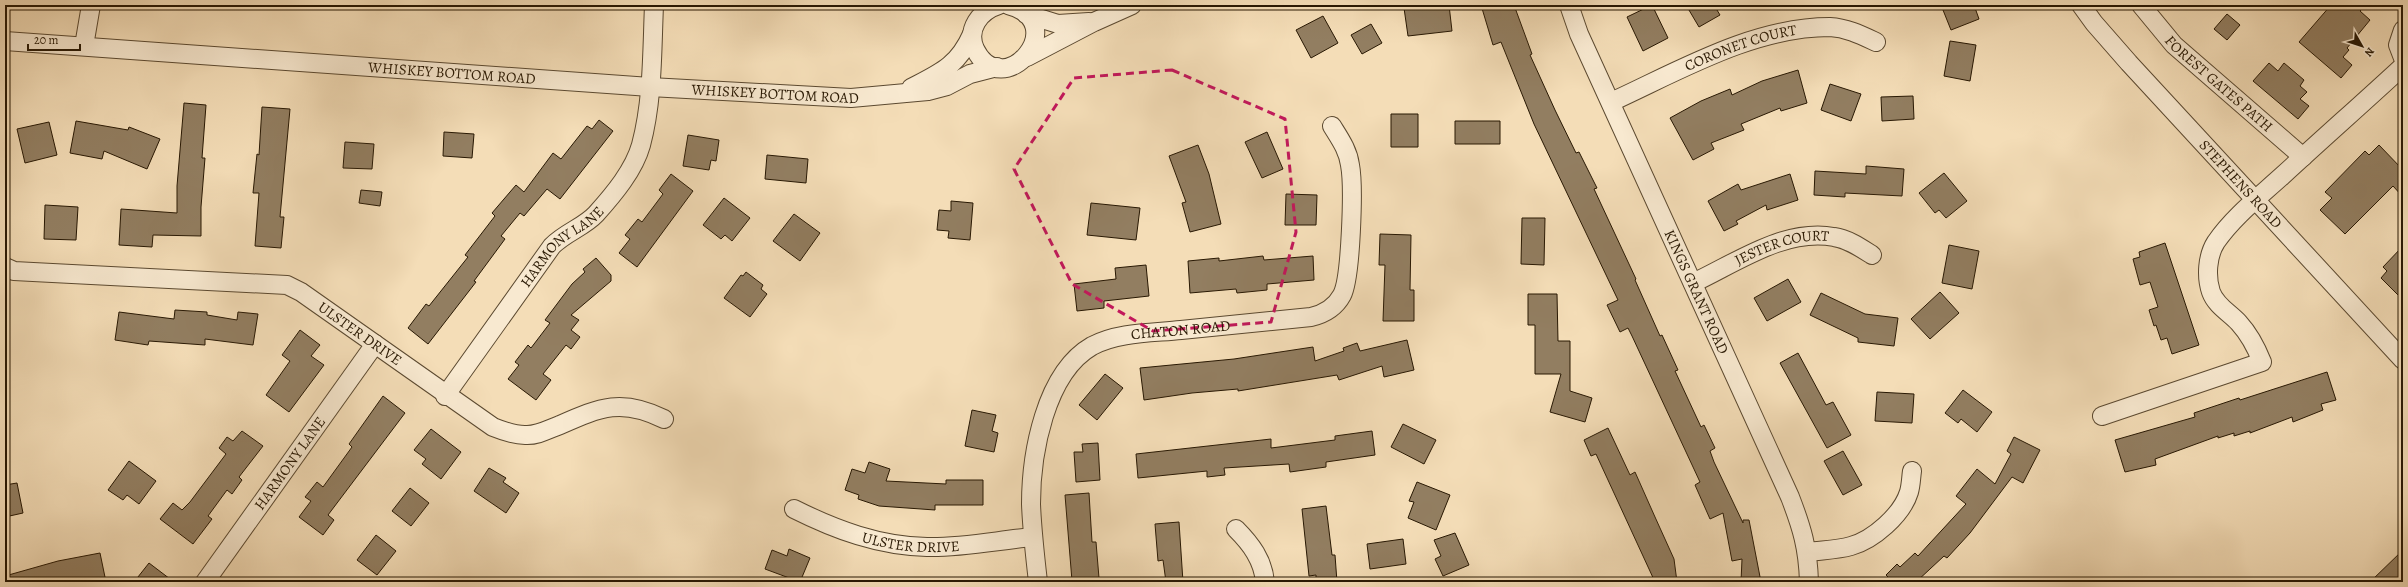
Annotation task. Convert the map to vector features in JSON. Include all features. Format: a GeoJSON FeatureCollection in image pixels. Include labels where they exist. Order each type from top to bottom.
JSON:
{"type":"FeatureCollection","features":[{"type":"Feature","properties":{"kind":"street"},"geometry":{"type":"LineString","coordinates":[[84,46],[92,5]]}},
{"type":"Feature","properties":{"kind":"street","name":"HARMONY LANE"},"geometry":{"type":"LineString","coordinates":[[445,396],[552,246],[564,234],[587,223],[619,186],[632,166],[641,146],[650,87],[654,5]]}},
{"type":"Feature","properties":{"kind":"street"},"geometry":{"type":"LineString","coordinates":[[973,5],[973,45],[978,55],[987,63],[997,67],[1017,65],[1027,57],[1094,22],[1132,5]]}},
{"type":"Feature","properties":{"kind":"street","name":"KINGS GRANT ROAD"},"geometry":{"type":"LineString","coordinates":[[1569,5],[1579,34],[1790,497],[1800,523],[1808,552],[1809,582]]}},
{"type":"Feature","properties":{"kind":"street","name":"STEPHENS ROAD"},"geometry":{"type":"LineString","coordinates":[[2081,5],[2094,23],[2129,64],[2403,360]]}},
{"type":"Feature","properties":{"kind":"street","name":"FOREST GATES PATH"},"geometry":{"type":"LineString","coordinates":[[2141,5],[2174,45],[2303,157]]}},
{"type":"Feature","properties":{"kind":"street"},"geometry":{"type":"LineString","coordinates":[[973,30],[981,15],[990,8],[1012,7],[1058,24],[1094,22]]}},
{"type":"Feature","properties":{"kind":"street"},"geometry":{"type":"LineString","coordinates":[[1012,7],[1032,23],[1035,35],[1033,48],[1027,57]]}},
{"type":"Feature","properties":{"kind":"street","name":"CORONET COURT"},"geometry":{"type":"LineString","coordinates":[[1611,102],[1733,47],[1768,36],[1830,27],[1850,30],[1876,42]]}},
{"type":"Feature","properties":{"kind":"street","name":"WHISKEY BOTTOM ROAD"},"geometry":{"type":"LineString","coordinates":[[899,93],[951,65],[960,57],[973,30]]}},
{"type":"Feature","properties":{"kind":"street"},"geometry":{"type":"LineString","coordinates":[[2403,30],[2398,45],[2403,58]]}},
{"type":"Feature","properties":{"kind":"street","name":"WHISKEY BOTTOM ROAD"},"geometry":{"type":"LineString","coordinates":[[5,41],[650,87],[851,98],[928,91],[947,86],[970,74],[997,67]]}},
{"type":"Feature","properties":{"kind":"street"},"geometry":{"type":"LineString","coordinates":[[2102,416],[2262,362],[2253,341],[2238,322],[2224,310],[2211,293],[2208,275],[2209,260],[2216,243],[2228,228],[2255,201],[2403,66]]}},
{"type":"Feature","properties":{"kind":"street","name":"CHATON ROAD"},"geometry":{"type":"LineString","coordinates":[[1038,582],[1031,502],[1035,465],[1049,398],[1060,377],[1074,361],[1092,346],[1131,335],[1311,317],[1324,314],[1341,297],[1348,276],[1352,189],[1350,165],[1346,150],[1332,126]]}},
{"type":"Feature","properties":{"kind":"street","name":"JESTER COURT"},"geometry":{"type":"LineString","coordinates":[[1693,283],[1774,244],[1798,236],[1835,237],[1855,245],[1872,255]]}},
{"type":"Feature","properties":{"kind":"street","name":"ULSTER DRIVE"},"geometry":{"type":"LineString","coordinates":[[5,267],[14,271],[286,285],[301,292],[445,396],[493,427],[526,436],[544,432],[602,409],[622,406],[642,409],[664,419]]}},
{"type":"Feature","properties":{"kind":"street","name":"HARMONY LANE"},"geometry":{"type":"LineString","coordinates":[[205,582],[375,344]]}},
{"type":"Feature","properties":{"kind":"street"},"geometry":{"type":"LineString","coordinates":[[1808,552],[1852,546],[1871,536],[1887,523],[1899,509],[1908,493],[1912,471]]}},
{"type":"Feature","properties":{"kind":"street","name":"ULSTER DRIVE"},"geometry":{"type":"LineString","coordinates":[[794,509],[827,526],[853,535],[890,543],[928,547],[1033,537]]}},
{"type":"Feature","properties":{"kind":"street"},"geometry":{"type":"LineString","coordinates":[[1236,528],[1250,542],[1257,554],[1266,582]]}},
{"type":"Feature","properties":{"kind":"highlighted area"},"geometry":{"type":"Polygon","coordinates":[[[1172,70],[1285,119],[1296,232],[1271,322],[1153,331],[1072,284],[1014,169],[1074,78],[1172,70]]]}},
{"type":"Feature","properties":{"kind":"building"},"geometry":{"type":"Polygon","coordinates":[[[1424,5],[1449,5],[1452,31],[1408,36],[1404,8],[1424,5]]]}},
{"type":"Feature","properties":{"kind":"building"},"geometry":{"type":"Polygon","coordinates":[[[1481,5],[1514,5],[1532,54],[1530,55],[1576,153],[1579,152],[1597,188],[1594,189],[1636,279],[1635,280],[1660,336],[1662,335],[1678,370],[1675,371],[1701,427],[1704,425],[1715,448],[1710,451],[1714,462],[1743,523],[1743,520],[1749,520],[1761,582],[1741,582],[1742,559],[1732,561],[1723,513],[1710,519],[1695,485],[1700,482],[1632,336],[1628,328],[1620,332],[1607,305],[1618,300],[1534,124],[1501,42],[1493,45],[1481,5]]]}},
{"type":"Feature","properties":{"kind":"building"},"geometry":{"type":"Polygon","coordinates":[[[1652,5],[1668,38],[1643,51],[1627,17],[1652,5]]]}},
{"type":"Feature","properties":{"kind":"building"},"geometry":{"type":"Polygon","coordinates":[[[1686,5],[1714,5],[1720,15],[1699,27],[1686,5]]]}},
{"type":"Feature","properties":{"kind":"building"},"geometry":{"type":"Polygon","coordinates":[[[1941,5],[1974,5],[1979,19],[1951,30],[1941,5]]]}},
{"type":"Feature","properties":{"kind":"building"},"geometry":{"type":"Polygon","coordinates":[[[2331,5],[2366,5],[2360,11],[2370,20],[2347,48],[2349,50],[2343,57],[2352,65],[2341,78],[2299,42],[2331,5]]]}},
{"type":"Feature","properties":{"kind":"building"},"geometry":{"type":"Polygon","coordinates":[[[2227,14],[2240,25],[2227,40],[2214,29],[2227,14]]]}},
{"type":"Feature","properties":{"kind":"building"},"geometry":{"type":"Polygon","coordinates":[[[1323,16],[1338,43],[1311,58],[1296,30],[1323,16]]]}},
{"type":"Feature","properties":{"kind":"building"},"geometry":{"type":"Polygon","coordinates":[[[1371,24],[1382,43],[1362,54],[1351,35],[1371,24]]]}},
{"type":"Feature","properties":{"kind":"building"},"geometry":{"type":"Polygon","coordinates":[[[1950,41],[1976,45],[1970,81],[1944,76],[1950,41]]]}},
{"type":"Feature","properties":{"kind":"building"},"geometry":{"type":"Polygon","coordinates":[[[2269,63],[2278,71],[2284,63],[2304,80],[2300,86],[2307,92],[2300,99],[2309,106],[2298,119],[2253,81],[2269,63]]]}},
{"type":"Feature","properties":{"kind":"building"},"geometry":{"type":"Polygon","coordinates":[[[1798,70],[1807,103],[1781,111],[1780,108],[1741,124],[1744,130],[1711,143],[1714,149],[1693,160],[1670,118],[1701,101],[1730,89],[1732,95],[1762,81],[1798,70]]]}},
{"type":"Feature","properties":{"kind":"building"},"geometry":{"type":"Polygon","coordinates":[[[1830,84],[1861,94],[1851,121],[1821,110],[1830,84]]]}},
{"type":"Feature","properties":{"kind":"building"},"geometry":{"type":"Polygon","coordinates":[[[1913,96],[1914,119],[1882,121],[1881,97],[1913,96]]]}},
{"type":"Feature","properties":{"kind":"building"},"geometry":{"type":"Polygon","coordinates":[[[184,103],[206,105],[202,158],[205,158],[201,207],[201,236],[153,235],[152,247],[119,245],[121,209],[177,213],[177,186],[184,103]]]}},
{"type":"Feature","properties":{"kind":"building"},"geometry":{"type":"Polygon","coordinates":[[[262,107],[290,109],[280,217],[284,217],[281,248],[255,246],[259,193],[253,193],[257,154],[259,155],[262,107]]]}},
{"type":"Feature","properties":{"kind":"building"},"geometry":{"type":"Polygon","coordinates":[[[1391,114],[1418,114],[1418,147],[1391,147],[1391,114]]]}},
{"type":"Feature","properties":{"kind":"building"},"geometry":{"type":"Polygon","coordinates":[[[599,120],[613,131],[560,199],[547,189],[524,216],[520,213],[501,236],[505,239],[474,281],[476,282],[428,344],[408,328],[426,304],[429,306],[468,257],[465,255],[495,216],[492,213],[516,185],[524,192],[553,153],[561,159],[587,126],[592,129],[599,120]]]}},
{"type":"Feature","properties":{"kind":"building"},"geometry":{"type":"Polygon","coordinates":[[[76,121],[128,130],[129,127],[160,139],[147,169],[104,151],[102,159],[70,153],[76,121]]]}},
{"type":"Feature","properties":{"kind":"building"},"geometry":{"type":"Polygon","coordinates":[[[1455,121],[1500,121],[1500,144],[1455,144],[1455,121]]]}},
{"type":"Feature","properties":{"kind":"building"},"geometry":{"type":"Polygon","coordinates":[[[49,122],[57,155],[25,163],[17,129],[49,122]]]}},
{"type":"Feature","properties":{"kind":"building"},"geometry":{"type":"Polygon","coordinates":[[[444,132],[474,134],[472,158],[443,156],[444,132]]]}},
{"type":"Feature","properties":{"kind":"building"},"geometry":{"type":"Polygon","coordinates":[[[1267,132],[1283,169],[1262,178],[1245,142],[1267,132]]]}},
{"type":"Feature","properties":{"kind":"building"},"geometry":{"type":"Polygon","coordinates":[[[688,135],[719,140],[716,161],[711,160],[709,170],[683,166],[688,135]]]}},
{"type":"Feature","properties":{"kind":"building"},"geometry":{"type":"Polygon","coordinates":[[[345,142],[374,144],[372,169],[343,168],[345,142]]]}},
{"type":"Feature","properties":{"kind":"building"},"geometry":{"type":"Polygon","coordinates":[[[1198,145],[1209,174],[1221,224],[1190,232],[1182,203],[1186,202],[1169,156],[1198,145]]]}},
{"type":"Feature","properties":{"kind":"building"},"geometry":{"type":"Polygon","coordinates":[[[2379,145],[2403,170],[2403,197],[2393,186],[2345,234],[2320,210],[2332,198],[2325,192],[2365,151],[2369,155],[2379,145]]]}},
{"type":"Feature","properties":{"kind":"building"},"geometry":{"type":"Polygon","coordinates":[[[767,155],[808,159],[806,183],[765,179],[767,155]]]}},
{"type":"Feature","properties":{"kind":"building"},"geometry":{"type":"Polygon","coordinates":[[[1866,166],[1904,169],[1902,196],[1845,193],[1845,197],[1814,195],[1815,171],[1866,174],[1866,166]]]}},
{"type":"Feature","properties":{"kind":"building"},"geometry":{"type":"Polygon","coordinates":[[[1944,173],[1967,201],[1946,218],[1939,210],[1935,213],[1919,193],[1944,173]]]}},
{"type":"Feature","properties":{"kind":"building"},"geometry":{"type":"Polygon","coordinates":[[[671,174],[693,191],[637,267],[619,253],[630,239],[625,235],[638,219],[642,222],[663,194],[659,190],[671,174]]]}},
{"type":"Feature","properties":{"kind":"building"},"geometry":{"type":"Polygon","coordinates":[[[1790,174],[1798,200],[1767,210],[1766,205],[1736,221],[1738,224],[1724,231],[1708,201],[1738,184],[1741,190],[1790,174]]]}},
{"type":"Feature","properties":{"kind":"building"},"geometry":{"type":"Polygon","coordinates":[[[361,190],[382,192],[380,206],[359,203],[361,190]]]}},
{"type":"Feature","properties":{"kind":"building"},"geometry":{"type":"Polygon","coordinates":[[[1286,194],[1317,195],[1316,225],[1285,225],[1286,194]]]}},
{"type":"Feature","properties":{"kind":"building"},"geometry":{"type":"Polygon","coordinates":[[[724,198],[750,218],[732,241],[725,235],[721,239],[703,225],[724,198]]]}},
{"type":"Feature","properties":{"kind":"building"},"geometry":{"type":"Polygon","coordinates":[[[951,201],[973,203],[970,240],[948,238],[949,231],[937,230],[939,210],[951,211],[951,201]]]}},
{"type":"Feature","properties":{"kind":"building"},"geometry":{"type":"Polygon","coordinates":[[[1091,203],[1140,208],[1136,240],[1087,235],[1091,203]]]}},
{"type":"Feature","properties":{"kind":"building"},"geometry":{"type":"Polygon","coordinates":[[[45,205],[78,207],[76,240],[44,239],[45,205]]]}},
{"type":"Feature","properties":{"kind":"building"},"geometry":{"type":"Polygon","coordinates":[[[794,214],[820,233],[800,261],[773,241],[794,214]]]}},
{"type":"Feature","properties":{"kind":"building"},"geometry":{"type":"Polygon","coordinates":[[[1522,218],[1545,218],[1544,265],[1521,264],[1522,218]]]}},
{"type":"Feature","properties":{"kind":"building"},"geometry":{"type":"Polygon","coordinates":[[[1380,234],[1411,235],[1410,290],[1414,290],[1414,321],[1383,321],[1385,265],[1379,265],[1380,234]]]}},
{"type":"Feature","properties":{"kind":"building"},"geometry":{"type":"Polygon","coordinates":[[[2165,243],[2199,345],[2172,354],[2167,338],[2161,340],[2156,325],[2154,326],[2149,310],[2158,307],[2150,282],[2140,285],[2133,259],[2140,257],[2139,252],[2165,243]]]}},
{"type":"Feature","properties":{"kind":"building"},"geometry":{"type":"Polygon","coordinates":[[[1949,245],[1979,251],[1972,289],[1942,283],[1949,245]]]}},
{"type":"Feature","properties":{"kind":"building"},"geometry":{"type":"Polygon","coordinates":[[[2403,246],[2403,300],[2381,278],[2387,271],[2383,267],[2403,246]]]}},
{"type":"Feature","properties":{"kind":"building"},"geometry":{"type":"Polygon","coordinates":[[[1263,256],[1264,260],[1313,256],[1314,280],[1267,284],[1267,290],[1237,293],[1236,289],[1190,293],[1188,261],[1219,258],[1219,261],[1263,256]]]}},
{"type":"Feature","properties":{"kind":"building"},"geometry":{"type":"Polygon","coordinates":[[[596,258],[611,275],[611,281],[571,315],[579,320],[571,330],[580,337],[571,349],[566,345],[543,374],[551,380],[536,400],[508,379],[519,365],[515,362],[528,345],[531,348],[550,323],[545,320],[572,284],[585,272],[583,269],[596,258]]]}},
{"type":"Feature","properties":{"kind":"building"},"geometry":{"type":"Polygon","coordinates":[[[1146,265],[1149,296],[1104,301],[1104,308],[1077,311],[1074,284],[1116,279],[1115,268],[1146,265]]]}},
{"type":"Feature","properties":{"kind":"building"},"geometry":{"type":"Polygon","coordinates":[[[746,272],[763,285],[761,289],[767,294],[750,317],[724,298],[741,275],[743,276],[746,272]]]}},
{"type":"Feature","properties":{"kind":"building"},"geometry":{"type":"Polygon","coordinates":[[[1788,279],[1801,302],[1767,321],[1754,298],[1788,279]]]}},
{"type":"Feature","properties":{"kind":"building"},"geometry":{"type":"Polygon","coordinates":[[[1940,292],[1959,313],[1930,339],[1911,319],[1940,292]]]}},
{"type":"Feature","properties":{"kind":"building"},"geometry":{"type":"Polygon","coordinates":[[[1821,293],[1865,314],[1898,318],[1894,346],[1858,342],[1858,338],[1810,315],[1821,293]]]}},
{"type":"Feature","properties":{"kind":"building"},"geometry":{"type":"Polygon","coordinates":[[[1528,294],[1557,294],[1558,341],[1570,341],[1570,391],[1592,398],[1585,422],[1550,412],[1561,374],[1535,374],[1535,325],[1528,325],[1528,294]]]}},
{"type":"Feature","properties":{"kind":"building"},"geometry":{"type":"Polygon","coordinates":[[[175,310],[207,312],[207,315],[237,320],[238,312],[258,314],[253,345],[205,339],[205,345],[149,341],[148,345],[115,340],[119,312],[174,319],[175,310]]]}},
{"type":"Feature","properties":{"kind":"building"},"geometry":{"type":"Polygon","coordinates":[[[300,330],[320,345],[311,356],[324,365],[289,412],[266,395],[290,361],[282,355],[300,330]]]}},
{"type":"Feature","properties":{"kind":"building"},"geometry":{"type":"Polygon","coordinates":[[[1407,340],[1414,370],[1384,377],[1382,366],[1339,380],[1337,375],[1238,391],[1238,389],[1192,393],[1144,400],[1140,368],[1234,359],[1313,347],[1315,361],[1344,351],[1343,348],[1357,343],[1360,351],[1407,340]]]}},
{"type":"Feature","properties":{"kind":"building"},"geometry":{"type":"Polygon","coordinates":[[[1798,353],[1826,405],[1833,402],[1851,435],[1827,448],[1780,363],[1798,353]]]}},
{"type":"Feature","properties":{"kind":"building"},"geometry":{"type":"Polygon","coordinates":[[[2327,372],[2336,400],[2321,404],[2323,410],[2293,422],[2292,417],[2250,433],[2250,431],[2234,436],[2234,433],[2218,438],[2218,436],[2155,459],[2156,465],[2125,472],[2115,440],[2195,417],[2194,413],[2327,372]]]}},
{"type":"Feature","properties":{"kind":"building"},"geometry":{"type":"Polygon","coordinates":[[[1105,374],[1123,388],[1097,420],[1079,405],[1105,374]]]}},
{"type":"Feature","properties":{"kind":"building"},"geometry":{"type":"Polygon","coordinates":[[[1963,390],[1992,412],[1977,432],[1961,419],[1958,423],[1945,413],[1963,390]]]}},
{"type":"Feature","properties":{"kind":"building"},"geometry":{"type":"Polygon","coordinates":[[[1877,392],[1914,394],[1912,423],[1875,421],[1877,392]]]}},
{"type":"Feature","properties":{"kind":"building"},"geometry":{"type":"Polygon","coordinates":[[[383,396],[405,413],[328,515],[334,520],[323,535],[299,517],[311,501],[305,497],[317,482],[323,487],[352,447],[349,444],[383,396]]]}},
{"type":"Feature","properties":{"kind":"building"},"geometry":{"type":"Polygon","coordinates":[[[972,410],[996,415],[992,431],[998,433],[994,452],[965,446],[972,410]]]}},
{"type":"Feature","properties":{"kind":"building"},"geometry":{"type":"Polygon","coordinates":[[[1403,424],[1436,440],[1424,464],[1391,447],[1403,424]]]}},
{"type":"Feature","properties":{"kind":"building"},"geometry":{"type":"Polygon","coordinates":[[[1608,428],[1630,475],[1635,472],[1674,559],[1677,582],[1655,582],[1596,454],[1591,456],[1584,440],[1608,428]]]}},
{"type":"Feature","properties":{"kind":"building"},"geometry":{"type":"Polygon","coordinates":[[[431,429],[461,452],[441,479],[422,464],[426,459],[414,450],[431,429]]]}},
{"type":"Feature","properties":{"kind":"building"},"geometry":{"type":"Polygon","coordinates":[[[242,431],[263,446],[239,477],[242,480],[232,494],[227,490],[208,516],[212,519],[193,544],[160,519],[173,503],[182,510],[190,502],[226,454],[219,448],[227,437],[233,441],[242,431]]]}},
{"type":"Feature","properties":{"kind":"building"},"geometry":{"type":"Polygon","coordinates":[[[1372,431],[1375,455],[1326,462],[1326,467],[1290,472],[1289,464],[1224,468],[1225,475],[1207,477],[1207,471],[1138,478],[1136,454],[1271,439],[1271,448],[1335,440],[1335,436],[1372,431]]]}},
{"type":"Feature","properties":{"kind":"building"},"geometry":{"type":"Polygon","coordinates":[[[2014,437],[2040,450],[2023,483],[2012,477],[1970,533],[1947,558],[1944,556],[1916,582],[1885,582],[1889,578],[1886,575],[1897,564],[1900,567],[1915,553],[1918,556],[1966,504],[1956,496],[1977,469],[1995,484],[2011,454],[2007,451],[2014,437]]]}},
{"type":"Feature","properties":{"kind":"building"},"geometry":{"type":"Polygon","coordinates":[[[1098,443],[1100,480],[1076,482],[1074,452],[1083,452],[1082,444],[1098,443]]]}},
{"type":"Feature","properties":{"kind":"building"},"geometry":{"type":"Polygon","coordinates":[[[1843,451],[1862,485],[1843,495],[1824,461],[1843,451]]]}},
{"type":"Feature","properties":{"kind":"building"},"geometry":{"type":"Polygon","coordinates":[[[129,461],[156,481],[139,504],[127,495],[123,500],[108,490],[129,461]]]}},
{"type":"Feature","properties":{"kind":"building"},"geometry":{"type":"Polygon","coordinates":[[[869,462],[890,469],[886,481],[946,484],[946,480],[983,480],[983,505],[935,505],[935,510],[879,506],[858,499],[859,495],[845,490],[852,469],[865,473],[869,462]]]}},
{"type":"Feature","properties":{"kind":"building"},"geometry":{"type":"Polygon","coordinates":[[[489,468],[506,478],[503,482],[519,493],[506,513],[474,491],[489,468]]]}},
{"type":"Feature","properties":{"kind":"building"},"geometry":{"type":"Polygon","coordinates":[[[1417,482],[1450,495],[1436,530],[1408,518],[1414,502],[1409,501],[1417,482]]]}},
{"type":"Feature","properties":{"kind":"building"},"geometry":{"type":"Polygon","coordinates":[[[17,483],[23,513],[5,517],[5,485],[17,483]]]}},
{"type":"Feature","properties":{"kind":"building"},"geometry":{"type":"Polygon","coordinates":[[[410,488],[429,503],[411,526],[392,511],[410,488]]]}},
{"type":"Feature","properties":{"kind":"building"},"geometry":{"type":"Polygon","coordinates":[[[1089,493],[1092,542],[1096,542],[1099,578],[1072,581],[1065,495],[1089,493]]]}},
{"type":"Feature","properties":{"kind":"building"},"geometry":{"type":"Polygon","coordinates":[[[1326,506],[1332,555],[1335,555],[1337,582],[1316,582],[1316,575],[1309,576],[1302,509],[1326,506]]]}},
{"type":"Feature","properties":{"kind":"building"},"geometry":{"type":"Polygon","coordinates":[[[1179,522],[1183,582],[1166,582],[1163,560],[1158,561],[1155,524],[1179,522]]]}},
{"type":"Feature","properties":{"kind":"building"},"geometry":{"type":"Polygon","coordinates":[[[1455,533],[1469,565],[1443,576],[1435,559],[1441,556],[1434,540],[1455,533]]]}},
{"type":"Feature","properties":{"kind":"building"},"geometry":{"type":"Polygon","coordinates":[[[376,535],[396,551],[377,575],[357,560],[376,535]]]}},
{"type":"Feature","properties":{"kind":"building"},"geometry":{"type":"Polygon","coordinates":[[[1403,539],[1406,564],[1370,569],[1367,544],[1403,539]]]}},
{"type":"Feature","properties":{"kind":"building"},"geometry":{"type":"Polygon","coordinates":[[[789,549],[810,558],[800,582],[765,569],[772,550],[787,556],[789,549]]]}},
{"type":"Feature","properties":{"kind":"building"},"geometry":{"type":"Polygon","coordinates":[[[2403,550],[2403,582],[2370,582],[2403,550]]]}},
{"type":"Feature","properties":{"kind":"building"},"geometry":{"type":"Polygon","coordinates":[[[100,553],[106,582],[5,582],[5,576],[58,561],[100,553]]]}},
{"type":"Feature","properties":{"kind":"building"},"geometry":{"type":"Polygon","coordinates":[[[149,563],[174,582],[134,582],[149,563]]]}}]}
